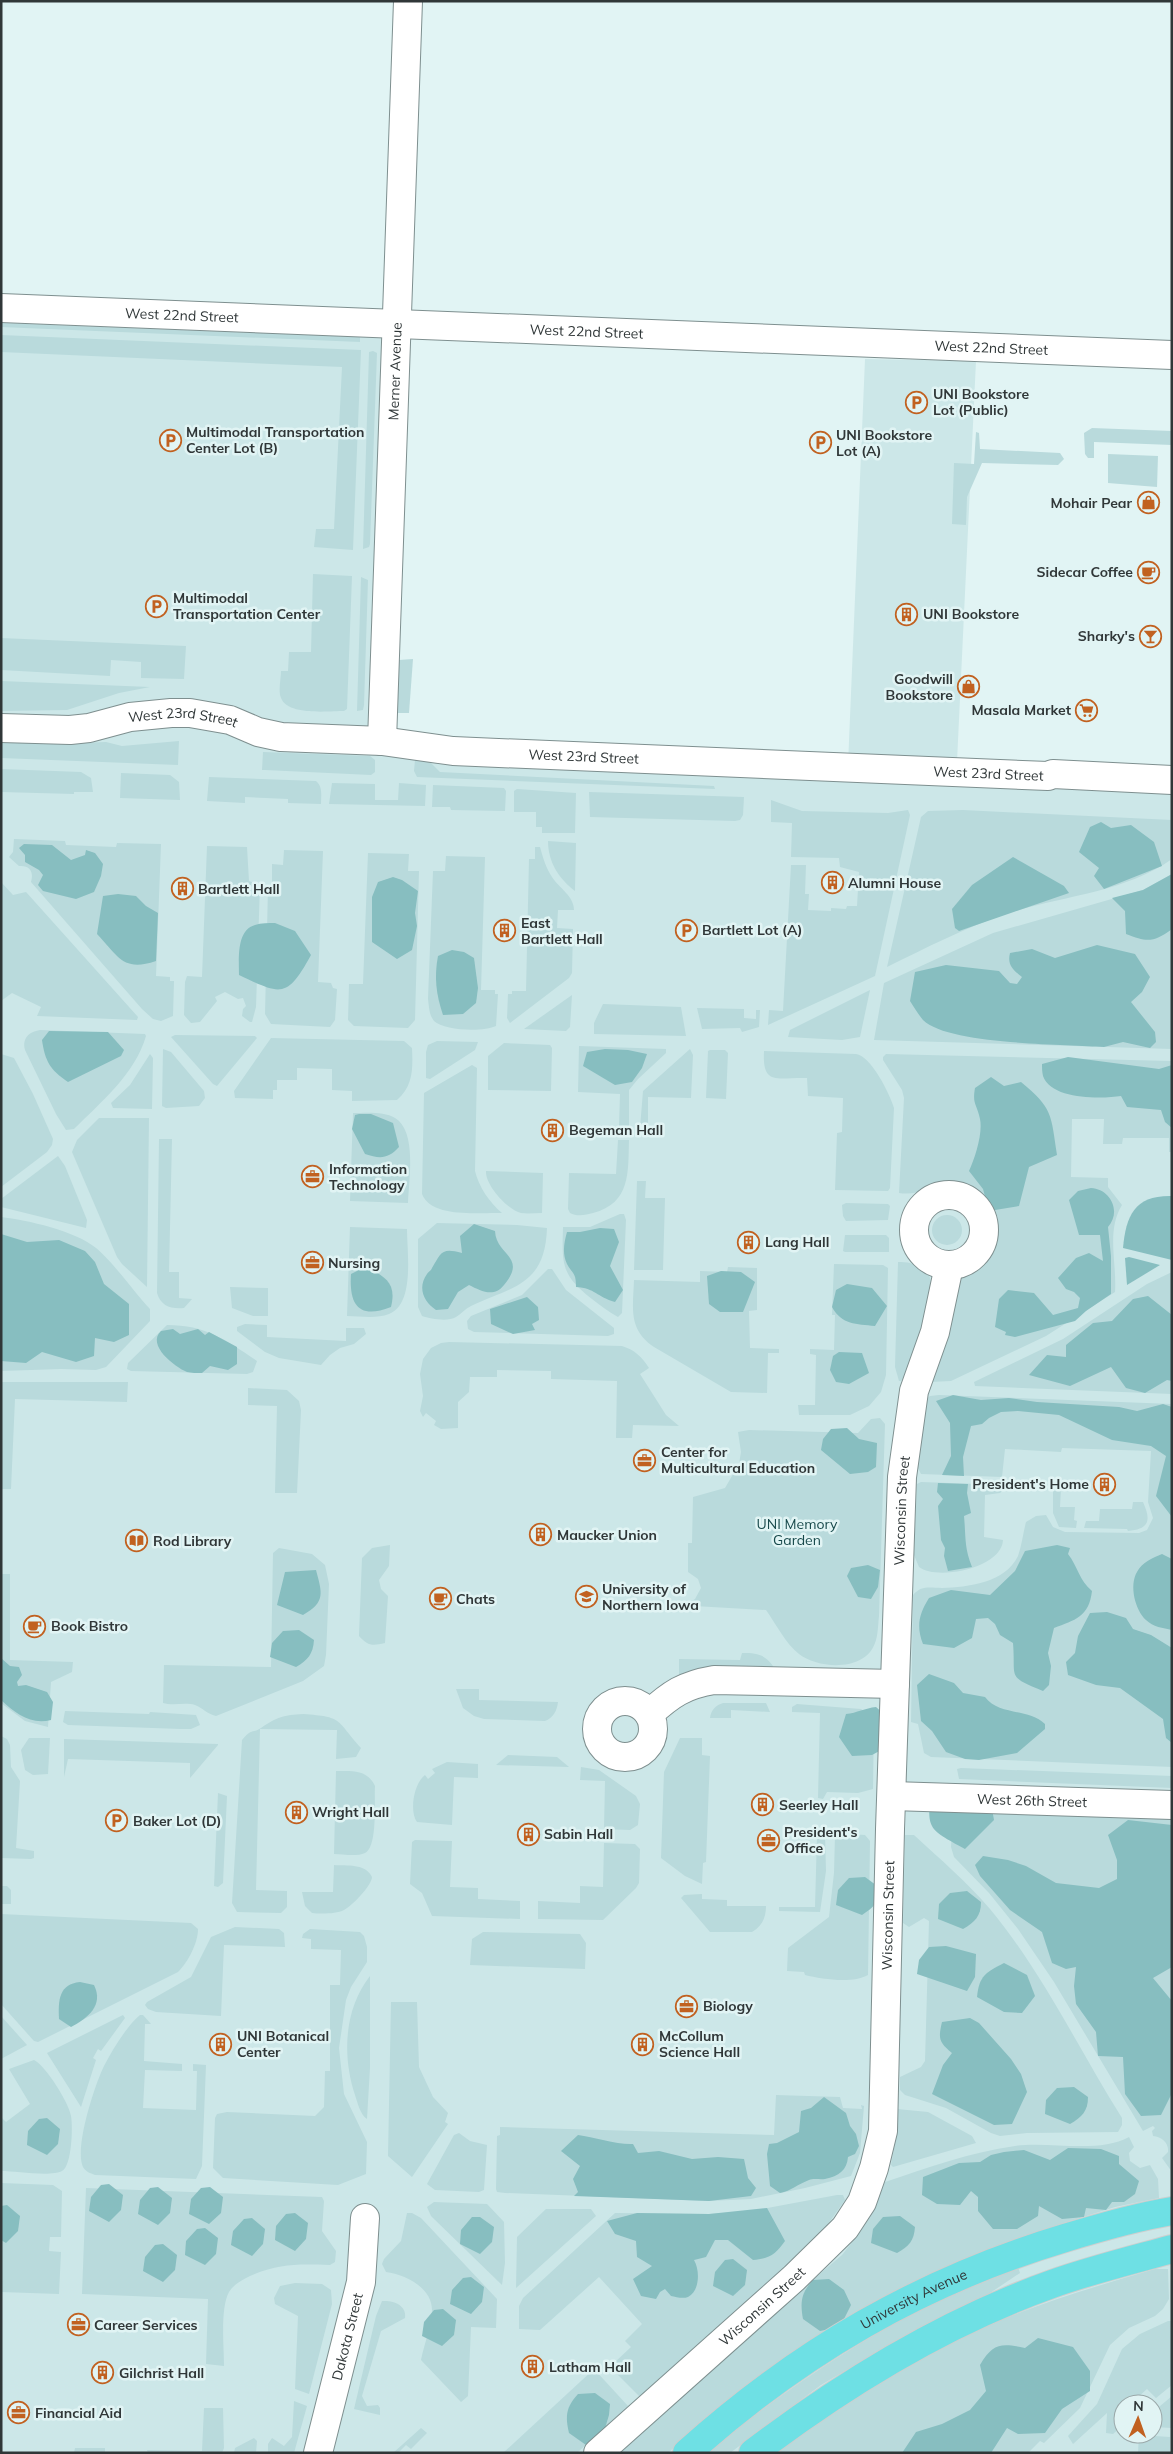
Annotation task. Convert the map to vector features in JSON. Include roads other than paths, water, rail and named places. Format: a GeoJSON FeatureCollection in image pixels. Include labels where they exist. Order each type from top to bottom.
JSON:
{"type":"FeatureCollection","features":[{"type":"Feature","properties":{"kind":"main road","name":"University Avenue"},"geometry":{"type":"LineString","coordinates":[[687,2453],[712,2430],[802,2361],[893,2307],[946,2281],[1005,2258],[1101,2227],[1172,2211]]}},
{"type":"Feature","properties":{"kind":"main road"},"geometry":{"type":"LineString","coordinates":[[753,2453],[832,2395],[876,2367],[999,2304],[1108,2265],[1172,2249]]}},
{"type":"Feature","properties":{"kind":"street","name":"Merner Avenue"},"geometry":{"type":"LineString","coordinates":[[382,741],[408,1]]}},
{"type":"Feature","properties":{"kind":"street","name":"West 22nd Street"},"geometry":{"type":"LineString","coordinates":[[1,308],[1172,355]]}},
{"type":"Feature","properties":{"kind":"street","name":"West 23rd Street"},"geometry":{"type":"LineString","coordinates":[[1,728],[70,730],[89,728],[130,717],[190,713],[230,720],[258,732],[281,737],[382,741],[453,751],[760,766],[1048,776],[1053,774],[1172,780]]}},
{"type":"Feature","properties":{"kind":"street","name":"Wisconsin Street"},"geometry":{"type":"LineString","coordinates":[[598,2453],[794,2278],[845,2228],[862,2202],[874,2168],[883,2131],[902,1477],[914,1391],[935,1332],[949,1266]]}},
{"type":"Feature","properties":{"kind":"street"},"geometry":{"type":"LineString","coordinates":[[649,1714],[676,1691],[692,1684],[714,1680],[895,1684]]}},
{"type":"Feature","properties":{"kind":"street","name":"West 26th Street"},"geometry":{"type":"LineString","coordinates":[[892,1796],[1172,1804]]}},
{"type":"Feature","properties":{"kind":"street","name":"Dakota Street"},"geometry":{"type":"LineString","coordinates":[[318,2453],[361,2282],[365,2218]]}},
{"type":"Feature","properties":{"kind":"place","name":"UNI Bookstore Lot (Public)"},"geometry":{"type":"Point","coordinates":[917,402]}},
{"type":"Feature","properties":{"kind":"place","name":"Multimodal Transportation Center Lot (B)"},"geometry":{"type":"Point","coordinates":[170,440]}},
{"type":"Feature","properties":{"kind":"place","name":"UNI Bookstore Lot (A)"},"geometry":{"type":"Point","coordinates":[820,443]}},
{"type":"Feature","properties":{"kind":"place","name":"Mohair Pear"},"geometry":{"type":"Point","coordinates":[1148,503]}},
{"type":"Feature","properties":{"kind":"place","name":"Sidecar Coffee"},"geometry":{"type":"Point","coordinates":[1149,572]}},
{"type":"Feature","properties":{"kind":"place","name":"Multimodal Transportation Center"},"geometry":{"type":"Point","coordinates":[157,606]}},
{"type":"Feature","properties":{"kind":"place","name":"UNI Bookstore"},"geometry":{"type":"Point","coordinates":[907,614]}},
{"type":"Feature","properties":{"kind":"place","name":"Sharky's"},"geometry":{"type":"Point","coordinates":[1151,636]}},
{"type":"Feature","properties":{"kind":"place","name":"Goodwill Bookstore"},"geometry":{"type":"Point","coordinates":[969,687]}},
{"type":"Feature","properties":{"kind":"place","name":"Masala Market"},"geometry":{"type":"Point","coordinates":[1087,710]}},
{"type":"Feature","properties":{"kind":"place","name":"Alumni House"},"geometry":{"type":"Point","coordinates":[832,883]}},
{"type":"Feature","properties":{"kind":"place","name":"Bartlett Hall"},"geometry":{"type":"Point","coordinates":[182,889]}},
{"type":"Feature","properties":{"kind":"place","name":"Bartlett Lot (A)"},"geometry":{"type":"Point","coordinates":[686,930]}},
{"type":"Feature","properties":{"kind":"place","name":"East Bartlett Hall"},"geometry":{"type":"Point","coordinates":[505,931]}},
{"type":"Feature","properties":{"kind":"place","name":"Begeman Hall"},"geometry":{"type":"Point","coordinates":[553,1130]}},
{"type":"Feature","properties":{"kind":"place","name":"Information Technology"},"geometry":{"type":"Point","coordinates":[313,1177]}},
{"type":"Feature","properties":{"kind":"place","name":"Lang Hall"},"geometry":{"type":"Point","coordinates":[749,1242]}},
{"type":"Feature","properties":{"kind":"place","name":"Nursing"},"geometry":{"type":"Point","coordinates":[312,1263]}},
{"type":"Feature","properties":{"kind":"place","name":"Center for Multicultural Education"},"geometry":{"type":"Point","coordinates":[645,1460]}},
{"type":"Feature","properties":{"kind":"place","name":"President's Home"},"geometry":{"type":"Point","coordinates":[1105,1484]}},
{"type":"Feature","properties":{"kind":"place","name":"Maucker Union"},"geometry":{"type":"Point","coordinates":[541,1535]}},
{"type":"Feature","properties":{"kind":"place","name":"Rod Library"},"geometry":{"type":"Point","coordinates":[137,1541]}},
{"type":"Feature","properties":{"kind":"place","name":"University of Northern Iowa"},"geometry":{"type":"Point","coordinates":[586,1597]}},
{"type":"Feature","properties":{"kind":"place","name":"Chats"},"geometry":{"type":"Point","coordinates":[440,1599]}},
{"type":"Feature","properties":{"kind":"place","name":"Book Bistro"},"geometry":{"type":"Point","coordinates":[35,1626]}},
{"type":"Feature","properties":{"kind":"place","name":"Seerley Hall"},"geometry":{"type":"Point","coordinates":[763,1805]}},
{"type":"Feature","properties":{"kind":"place","name":"Wright Hall"},"geometry":{"type":"Point","coordinates":[296,1812]}},
{"type":"Feature","properties":{"kind":"place","name":"Baker Lot (D)"},"geometry":{"type":"Point","coordinates":[117,1821]}},
{"type":"Feature","properties":{"kind":"place","name":"Sabin Hall"},"geometry":{"type":"Point","coordinates":[528,1834]}},
{"type":"Feature","properties":{"kind":"place","name":"President's Office"},"geometry":{"type":"Point","coordinates":[768,1840]}},
{"type":"Feature","properties":{"kind":"place","name":"Biology"},"geometry":{"type":"Point","coordinates":[687,2006]}},
{"type":"Feature","properties":{"kind":"place","name":"UNI Botanical Center"},"geometry":{"type":"Point","coordinates":[221,2044]}},
{"type":"Feature","properties":{"kind":"place","name":"McCollum Science Hall"},"geometry":{"type":"Point","coordinates":[643,2044]}},
{"type":"Feature","properties":{"kind":"place","name":"Career Services"},"geometry":{"type":"Point","coordinates":[78,2325]}},
{"type":"Feature","properties":{"kind":"place","name":"Latham Hall"},"geometry":{"type":"Point","coordinates":[533,2367]}},
{"type":"Feature","properties":{"kind":"place","name":"Gilchrist Hall"},"geometry":{"type":"Point","coordinates":[103,2373]}},
{"type":"Feature","properties":{"kind":"place","name":"Financial Aid"},"geometry":{"type":"Point","coordinates":[19,2413]}},
{"type":"Feature","properties":{"kind":"park label","name":"UNI Memory Garden"},"geometry":{"type":"Point","coordinates":[797,1532]}}]}
